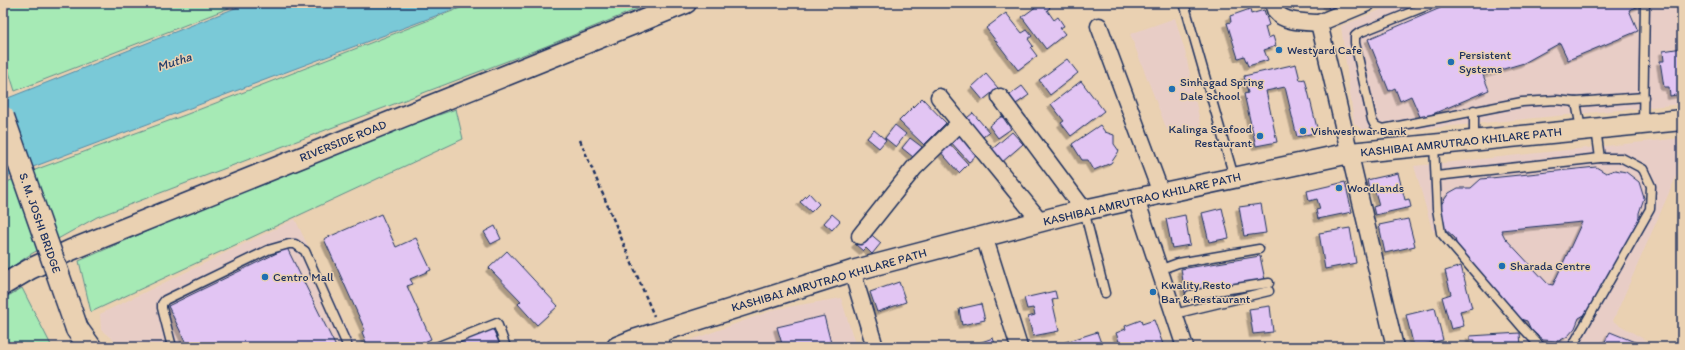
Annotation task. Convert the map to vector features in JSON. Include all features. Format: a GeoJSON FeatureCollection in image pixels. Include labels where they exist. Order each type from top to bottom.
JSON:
{"type":"FeatureCollection","features":[{"type":"Feature","properties":{"kind":"main road","name":"S. M. JOSHI BRIDGE"},"geometry":{"type":"LineString","coordinates":[[3,117],[76,329],[90,347]]}},
{"type":"Feature","properties":{"kind":"street","name":"RIVERSIDE ROAD"},"geometry":{"type":"LineString","coordinates":[[3,285],[30,269],[71,250],[686,3]]}},
{"type":"Feature","properties":{"kind":"street"},"geometry":{"type":"LineString","coordinates":[[1272,3],[1276,12],[1285,18],[1296,21],[1319,23],[1367,3]]}},
{"type":"Feature","properties":{"kind":"street"},"geometry":{"type":"LineString","coordinates":[[1319,23],[1395,347]]}},
{"type":"Feature","properties":{"kind":"street"},"geometry":{"type":"LineString","coordinates":[[1099,26],[1162,193]]}},
{"type":"Feature","properties":{"kind":"street"},"geometry":{"type":"LineString","coordinates":[[939,97],[1041,222]]}},
{"type":"Feature","properties":{"kind":"street"},"geometry":{"type":"LineString","coordinates":[[1000,97],[1084,210]]}},
{"type":"Feature","properties":{"kind":"street","name":"KASHIBAI AMRUTRAO KHILARE PATH"},"geometry":{"type":"LineString","coordinates":[[617,347],[663,339],[852,271],[1084,210],[1162,193],[1350,153],[1682,120]]}},
{"type":"Feature","properties":{"kind":"street"},"geometry":{"type":"LineString","coordinates":[[860,236],[914,168],[960,123]]}},
{"type":"Feature","properties":{"kind":"street"},"geometry":{"type":"LineString","coordinates":[[1136,199],[1185,347]]}},
{"type":"Feature","properties":{"kind":"street"},"geometry":{"type":"LineString","coordinates":[[984,236],[1018,347]]}},
{"type":"Feature","properties":{"kind":"street"},"geometry":{"type":"LineString","coordinates":[[852,271],[875,347]]}},
{"type":"Feature","properties":{"kind":"lane"},"geometry":{"type":"LineString","coordinates":[[1184,3],[1234,178]]}},
{"type":"Feature","properties":{"kind":"lane"},"geometry":{"type":"LineString","coordinates":[[1434,3],[1358,33],[1356,36],[1355,43],[1374,125],[1383,128],[1522,102],[1556,100],[1576,102],[1644,96]]}},
{"type":"Feature","properties":{"kind":"lane"},"geometry":{"type":"LineString","coordinates":[[1643,123],[1645,3]]}},
{"type":"Feature","properties":{"kind":"lane"},"geometry":{"type":"LineString","coordinates":[[1576,102],[1600,158]]}},
{"type":"Feature","properties":{"kind":"lane"},"geometry":{"type":"LineString","coordinates":[[1474,110],[1474,140]]}},
{"type":"Feature","properties":{"kind":"lane"},"geometry":{"type":"LineString","coordinates":[[1434,144],[1437,209],[1441,233],[1522,328],[1541,347]]}},
{"type":"Feature","properties":{"kind":"lane"},"geometry":{"type":"LineString","coordinates":[[1436,176],[1600,158],[1622,158],[1643,169],[1651,186],[1650,209],[1572,347]]}},
{"type":"Feature","properties":{"kind":"lane"},"geometry":{"type":"LineString","coordinates":[[1084,210],[1105,293]]}},
{"type":"Feature","properties":{"kind":"lane"},"geometry":{"type":"LineString","coordinates":[[172,347],[162,308],[162,304],[165,300],[268,250],[289,244],[295,244],[305,251],[348,347]]}},
{"type":"Feature","properties":{"kind":"lane"},"geometry":{"type":"LineString","coordinates":[[1159,270],[1178,263],[1259,250]]}},
{"type":"Feature","properties":{"kind":"lane"},"geometry":{"type":"LineString","coordinates":[[1174,314],[1250,296],[1269,287],[1249,286],[1190,295]]}},
{"type":"Feature","properties":{"kind":"lane"},"geometry":{"type":"LineString","coordinates":[[1249,286],[1250,296]]}},
{"type":"Feature","properties":{"kind":"lane"},"geometry":{"type":"LineString","coordinates":[[1207,293],[1209,306]]}},
{"type":"Feature","properties":{"kind":"lane"},"geometry":{"type":"LineString","coordinates":[[436,347],[498,323],[506,347]]}},
{"type":"Feature","properties":{"kind":"path"},"geometry":{"type":"LineString","coordinates":[[580,140],[663,339]]}},
{"type":"Feature","properties":{"kind":"shaded area"},"geometry":{"type":"Polygon","coordinates":[[[1397,3],[1682,3],[1682,104],[1367,134],[1354,123],[1341,26],[1397,3]]]}},
{"type":"Feature","properties":{"kind":"shaded area","name":"Sinhagad Spring Dale School"},"geometry":{"type":"Polygon","coordinates":[[[1175,18],[1185,51],[1201,127],[1167,130],[1130,34],[1175,18]]]}},
{"type":"Feature","properties":{"kind":"shaded area"},"geometry":{"type":"Polygon","coordinates":[[[1682,138],[1682,163],[1613,321],[1657,347],[1529,347],[1523,335],[1432,229],[1414,166],[1682,138]]]}},
{"type":"Feature","properties":{"kind":"shaded area"},"geometry":{"type":"Polygon","coordinates":[[[295,219],[356,347],[122,347],[101,330],[100,314],[295,219]]]}},
{"type":"Feature","properties":{"kind":"shaded area"},"geometry":{"type":"Polygon","coordinates":[[[841,298],[856,347],[672,347],[776,309],[841,298]]]}},
{"type":"Feature","properties":{"kind":"green space"},"geometry":{"type":"Polygon","coordinates":[[[3,3],[242,3],[15,91],[3,53],[3,3]]]}},
{"type":"Feature","properties":{"kind":"green space"},"geometry":{"type":"Polygon","coordinates":[[[473,3],[652,3],[544,47],[97,217],[31,254],[3,273],[3,185],[7,182],[40,168],[185,115],[473,3]]]}},
{"type":"Feature","properties":{"kind":"green space"},"geometry":{"type":"Polygon","coordinates":[[[456,109],[463,139],[91,312],[79,261],[314,158],[456,109]]]}},
{"type":"Feature","properties":{"kind":"green space"},"geometry":{"type":"Polygon","coordinates":[[[22,288],[52,347],[3,347],[3,299],[22,288]]]}},
{"type":"Feature","properties":{"kind":"water","name":"Mutha"},"geometry":{"type":"Polygon","coordinates":[[[248,3],[470,3],[9,176],[3,180],[3,100],[248,3]]]}},
{"type":"Feature","properties":{"kind":"building"},"geometry":{"type":"Polygon","coordinates":[[[1041,3],[1047,3],[1050,8],[1047,10],[1054,20],[1058,17],[1064,26],[1060,28],[1065,34],[1046,49],[1022,17],[1041,3]]]}},
{"type":"Feature","properties":{"kind":"building"},"geometry":{"type":"Polygon","coordinates":[[[1326,3],[1343,3],[1329,9],[1326,3]]]}},
{"type":"Feature","properties":{"kind":"building","name":"Persistent Systems"},"geometry":{"type":"Polygon","coordinates":[[[1452,3],[1641,3],[1642,5],[1629,10],[1638,31],[1568,60],[1560,43],[1524,63],[1483,75],[1489,90],[1421,119],[1411,96],[1400,101],[1395,88],[1389,91],[1368,39],[1452,3]]]}},
{"type":"Feature","properties":{"kind":"building"},"geometry":{"type":"Polygon","coordinates":[[[1250,9],[1251,14],[1264,10],[1269,25],[1265,27],[1268,38],[1273,36],[1276,46],[1264,50],[1268,60],[1248,66],[1244,56],[1238,58],[1227,23],[1231,22],[1230,16],[1250,9]]]}},
{"type":"Feature","properties":{"kind":"building"},"geometry":{"type":"Polygon","coordinates":[[[1006,13],[1022,33],[1027,30],[1032,36],[1028,39],[1033,46],[1031,48],[1037,56],[1018,70],[986,28],[1006,13]]]}},
{"type":"Feature","properties":{"kind":"building"},"geometry":{"type":"Polygon","coordinates":[[[1682,48],[1682,94],[1670,96],[1669,87],[1664,87],[1660,61],[1664,61],[1663,51],[1682,48]]]}},
{"type":"Feature","properties":{"kind":"building"},"geometry":{"type":"Polygon","coordinates":[[[1067,59],[1078,73],[1050,95],[1039,80],[1067,59]]]}},
{"type":"Feature","properties":{"kind":"building"},"geometry":{"type":"Polygon","coordinates":[[[1296,64],[1300,80],[1305,79],[1318,132],[1297,137],[1285,87],[1266,91],[1277,142],[1256,146],[1244,94],[1248,93],[1244,76],[1296,64]]]}},
{"type":"Feature","properties":{"kind":"building"},"geometry":{"type":"Polygon","coordinates":[[[986,74],[998,88],[983,100],[972,87],[986,74]]]}},
{"type":"Feature","properties":{"kind":"building"},"geometry":{"type":"Polygon","coordinates":[[[1081,81],[1104,111],[1071,136],[1061,123],[1064,121],[1051,104],[1081,81]]]}},
{"type":"Feature","properties":{"kind":"building"},"geometry":{"type":"Polygon","coordinates":[[[1022,86],[1029,95],[1013,106],[1007,97],[1022,86]]]}},
{"type":"Feature","properties":{"kind":"building"},"geometry":{"type":"Polygon","coordinates":[[[922,98],[946,123],[924,145],[899,121],[922,98]]]}},
{"type":"Feature","properties":{"kind":"building"},"geometry":{"type":"Polygon","coordinates":[[[973,113],[989,132],[978,141],[962,122],[973,113]]]}},
{"type":"Feature","properties":{"kind":"building"},"geometry":{"type":"Polygon","coordinates":[[[1002,116],[1011,129],[998,138],[989,126],[1002,116]]]}},
{"type":"Feature","properties":{"kind":"building"},"geometry":{"type":"Polygon","coordinates":[[[895,125],[906,134],[896,147],[885,138],[895,125]]]}},
{"type":"Feature","properties":{"kind":"building"},"geometry":{"type":"Polygon","coordinates":[[[1100,125],[1105,132],[1114,135],[1114,144],[1119,151],[1111,163],[1094,170],[1088,160],[1082,160],[1072,144],[1100,125]]]}},
{"type":"Feature","properties":{"kind":"building"},"geometry":{"type":"Polygon","coordinates":[[[874,130],[886,140],[879,148],[867,138],[874,130]]]}},
{"type":"Feature","properties":{"kind":"building"},"geometry":{"type":"Polygon","coordinates":[[[958,132],[978,154],[969,162],[949,140],[958,132]]]}},
{"type":"Feature","properties":{"kind":"building"},"geometry":{"type":"Polygon","coordinates":[[[1012,132],[1023,144],[1001,163],[990,151],[1012,132]]]}},
{"type":"Feature","properties":{"kind":"building"},"geometry":{"type":"Polygon","coordinates":[[[910,138],[922,147],[913,157],[902,148],[910,138]]]}},
{"type":"Feature","properties":{"kind":"building"},"geometry":{"type":"Polygon","coordinates":[[[948,142],[968,164],[959,173],[939,150],[948,142]]]}},
{"type":"Feature","properties":{"kind":"building","name":"Sharada Centre"},"geometry":{"type":"Polygon","coordinates":[[[1596,167],[1606,173],[1615,170],[1626,172],[1639,182],[1644,198],[1639,213],[1639,220],[1591,311],[1579,318],[1575,328],[1568,336],[1559,341],[1543,340],[1531,330],[1527,321],[1517,318],[1457,248],[1455,238],[1443,227],[1440,206],[1449,193],[1458,188],[1471,188],[1481,179],[1596,167]],[[1582,222],[1501,230],[1505,238],[1548,284],[1553,285],[1582,222]]]}},
{"type":"Feature","properties":{"kind":"building"},"geometry":{"type":"Polygon","coordinates":[[[1398,173],[1405,200],[1409,199],[1411,207],[1375,215],[1373,207],[1379,205],[1374,188],[1369,189],[1367,180],[1398,173]]]}},
{"type":"Feature","properties":{"kind":"building"},"geometry":{"type":"Polygon","coordinates":[[[1345,182],[1352,212],[1318,219],[1316,210],[1320,209],[1317,199],[1309,201],[1307,191],[1345,182]]]}},
{"type":"Feature","properties":{"kind":"building"},"geometry":{"type":"Polygon","coordinates":[[[809,193],[819,204],[811,212],[800,202],[809,193]]]}},
{"type":"Feature","properties":{"kind":"building"},"geometry":{"type":"Polygon","coordinates":[[[1261,204],[1266,233],[1244,236],[1239,207],[1261,204]]]}},
{"type":"Feature","properties":{"kind":"building"},"geometry":{"type":"Polygon","coordinates":[[[1222,208],[1229,238],[1209,242],[1202,213],[1222,208]]]}},
{"type":"Feature","properties":{"kind":"building"},"geometry":{"type":"Polygon","coordinates":[[[381,214],[396,247],[416,238],[431,270],[410,279],[413,284],[407,286],[431,339],[413,347],[368,347],[362,332],[365,330],[324,239],[381,214]]]}},
{"type":"Feature","properties":{"kind":"building"},"geometry":{"type":"Polygon","coordinates":[[[832,214],[840,221],[832,230],[824,223],[832,214]]]}},
{"type":"Feature","properties":{"kind":"building"},"geometry":{"type":"Polygon","coordinates":[[[1185,215],[1190,245],[1172,248],[1166,219],[1185,215]]]}},
{"type":"Feature","properties":{"kind":"building"},"geometry":{"type":"Polygon","coordinates":[[[1408,219],[1415,246],[1385,253],[1379,225],[1408,219]]]}},
{"type":"Feature","properties":{"kind":"building"},"geometry":{"type":"Polygon","coordinates":[[[495,226],[501,239],[491,244],[484,232],[495,226]]]}},
{"type":"Feature","properties":{"kind":"building"},"geometry":{"type":"Polygon","coordinates":[[[1350,228],[1356,263],[1325,269],[1319,233],[1350,228]]]}},
{"type":"Feature","properties":{"kind":"building"},"geometry":{"type":"Polygon","coordinates":[[[867,231],[881,243],[872,254],[866,248],[863,251],[855,244],[867,231]]]}},
{"type":"Feature","properties":{"kind":"building","name":"Centro Mall"},"geometry":{"type":"Polygon","coordinates":[[[287,248],[336,347],[188,347],[168,306],[287,248]]]}},
{"type":"Feature","properties":{"kind":"building"},"geometry":{"type":"Polygon","coordinates":[[[507,251],[558,306],[537,325],[518,304],[521,301],[489,268],[507,251]]]}},
{"type":"Feature","properties":{"kind":"building"},"geometry":{"type":"Polygon","coordinates":[[[1260,256],[1265,280],[1185,293],[1181,269],[1260,256]]]}},
{"type":"Feature","properties":{"kind":"building"},"geometry":{"type":"Polygon","coordinates":[[[1461,266],[1472,308],[1460,311],[1464,326],[1451,329],[1442,297],[1451,294],[1445,271],[1461,266]]]}},
{"type":"Feature","properties":{"kind":"building"},"geometry":{"type":"Polygon","coordinates":[[[899,282],[906,302],[877,312],[870,292],[899,282]]]}},
{"type":"Feature","properties":{"kind":"building"},"geometry":{"type":"Polygon","coordinates":[[[1055,291],[1057,299],[1052,300],[1059,331],[1033,336],[1028,317],[1035,315],[1033,308],[1027,309],[1024,298],[1055,291]]]}},
{"type":"Feature","properties":{"kind":"building"},"geometry":{"type":"Polygon","coordinates":[[[981,304],[985,320],[962,325],[959,309],[981,304]]]}},
{"type":"Feature","properties":{"kind":"building"},"geometry":{"type":"Polygon","coordinates":[[[1270,306],[1273,332],[1253,334],[1249,309],[1270,306]]]}},
{"type":"Feature","properties":{"kind":"building"},"geometry":{"type":"Polygon","coordinates":[[[1435,308],[1443,340],[1414,347],[1406,315],[1435,308]]]}},
{"type":"Feature","properties":{"kind":"building"},"geometry":{"type":"Polygon","coordinates":[[[824,316],[832,347],[769,347],[782,344],[777,327],[824,316]]]}},
{"type":"Feature","properties":{"kind":"building"},"geometry":{"type":"Polygon","coordinates":[[[1141,320],[1142,324],[1154,320],[1164,347],[1121,347],[1116,333],[1126,329],[1125,326],[1141,320]]]}},
{"type":"Feature","properties":{"kind":"building"},"geometry":{"type":"Polygon","coordinates":[[[492,327],[501,347],[449,346],[492,327]]]}},
{"type":"Feature","properties":{"kind":"building"},"geometry":{"type":"Polygon","coordinates":[[[1097,332],[1101,343],[1094,345],[1095,347],[1057,347],[1056,345],[1097,332]]]}},
{"type":"Feature","properties":{"kind":"building"},"geometry":{"type":"Polygon","coordinates":[[[1610,332],[1647,347],[1602,347],[1610,332]]]}},
{"type":"Feature","properties":{"kind":"building"},"geometry":{"type":"Polygon","coordinates":[[[1520,333],[1521,347],[1475,347],[1475,340],[1470,340],[1470,336],[1520,333]]]}},
{"type":"Feature","properties":{"kind":"building"},"geometry":{"type":"Polygon","coordinates":[[[993,338],[996,347],[974,347],[973,345],[993,338]]]}},
{"type":"Feature","properties":{"kind":"building"},"geometry":{"type":"Polygon","coordinates":[[[713,342],[714,347],[702,347],[713,342]]]}},
{"type":"Feature","properties":{"kind":"place","name":"Westyard Cafe"},"geometry":{"type":"Point","coordinates":[1279,50]}},
{"type":"Feature","properties":{"kind":"place","name":"Persistent Systems"},"geometry":{"type":"Point","coordinates":[1451,62]}},
{"type":"Feature","properties":{"kind":"place","name":"Sinhagad Spring Dale School"},"geometry":{"type":"Point","coordinates":[1172,89]}},
{"type":"Feature","properties":{"kind":"place","name":"Vishweshwar Bank"},"geometry":{"type":"Point","coordinates":[1303,131]}},
{"type":"Feature","properties":{"kind":"place","name":"Kalinga Seafood Restaurant"},"geometry":{"type":"Point","coordinates":[1260,136]}},
{"type":"Feature","properties":{"kind":"place","name":"Woodlands"},"geometry":{"type":"Point","coordinates":[1339,188]}},
{"type":"Feature","properties":{"kind":"place","name":"Sharada Centre"},"geometry":{"type":"Point","coordinates":[1502,266]}},
{"type":"Feature","properties":{"kind":"place","name":"Centro Mall"},"geometry":{"type":"Point","coordinates":[265,277]}},
{"type":"Feature","properties":{"kind":"place","name":"Kwality Resto Bar & Restaurant"},"geometry":{"type":"Point","coordinates":[1153,292]}}]}
